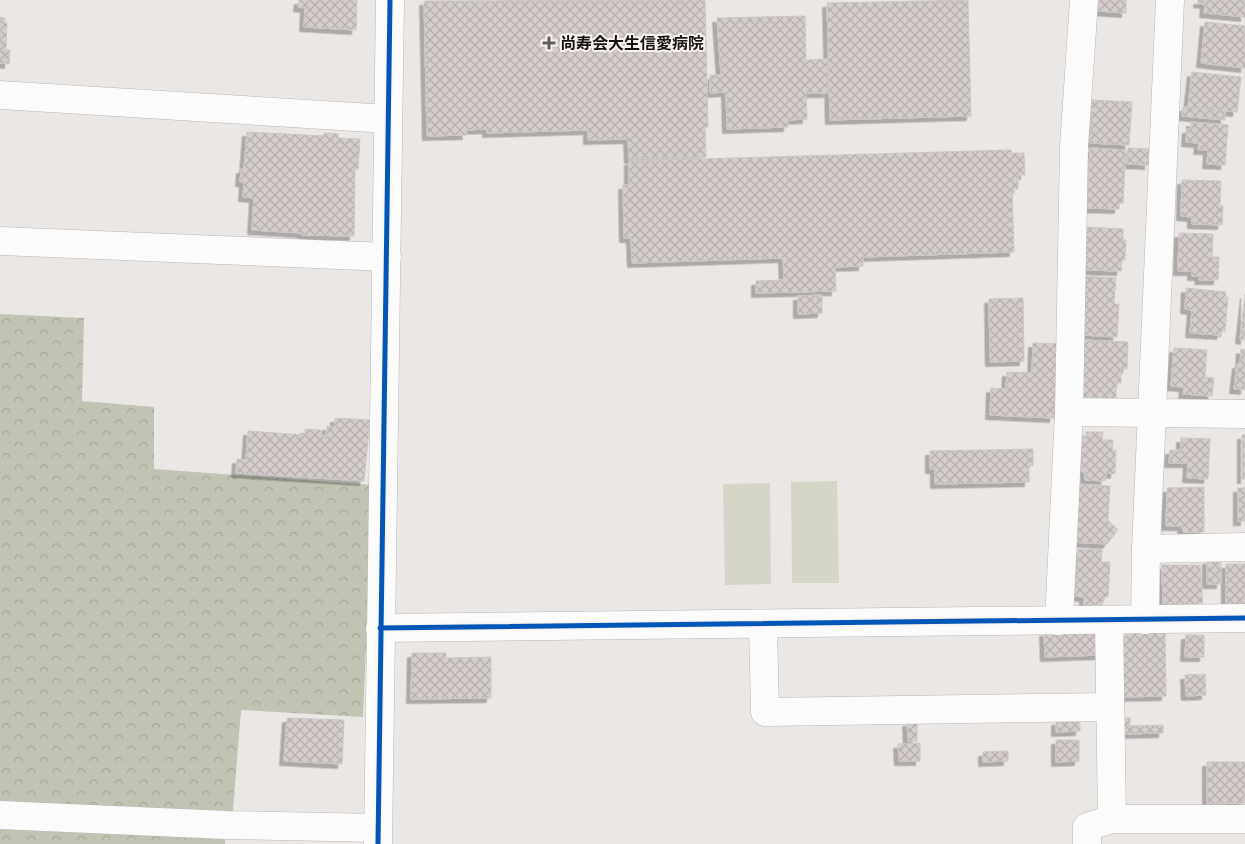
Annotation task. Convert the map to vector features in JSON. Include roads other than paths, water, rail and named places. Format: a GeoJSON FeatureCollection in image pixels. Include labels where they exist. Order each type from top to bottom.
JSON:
{"type":"FeatureCollection","features":[{"type":"Feature","properties":{"kind":"street"},"geometry":{"type":"LineString","coordinates":[[0,815],[226,825],[378,836],[390,0]]}},
{"type":"Feature","properties":{"kind":"street"},"geometry":{"type":"LineString","coordinates":[[1059,621],[1069,412],[1074,147],[1084,0]]}},
{"type":"Feature","properties":{"kind":"street"},"geometry":{"type":"LineString","coordinates":[[1145,620],[1146,549],[1170,0]]}},
{"type":"Feature","properties":{"kind":"street"},"geometry":{"type":"LineString","coordinates":[[0,95],[388,119]]}},
{"type":"Feature","properties":{"kind":"street"},"geometry":{"type":"LineString","coordinates":[[0,241],[387,257]]}},
{"type":"Feature","properties":{"kind":"street"},"geometry":{"type":"LineString","coordinates":[[1069,412],[1245,414]]}},
{"type":"Feature","properties":{"kind":"street"},"geometry":{"type":"LineString","coordinates":[[1146,549],[1245,548]]}},
{"type":"Feature","properties":{"kind":"street"},"geometry":{"type":"LineString","coordinates":[[380,628],[763,626],[1245,618]]}},
{"type":"Feature","properties":{"kind":"street"},"geometry":{"type":"LineString","coordinates":[[1109,621],[1112,819]]}},
{"type":"Feature","properties":{"kind":"street"},"geometry":{"type":"LineString","coordinates":[[763,626],[765,712],[1110,707]]}},
{"type":"Feature","properties":{"kind":"street"},"geometry":{"type":"LineString","coordinates":[[1087,844],[1087,827],[1112,819],[1245,819]]}},
{"type":"Feature","properties":{"kind":"place","name":"尚寿会大生信愛病院"},"geometry":{"type":"Point","coordinates":[549,43]}}]}
